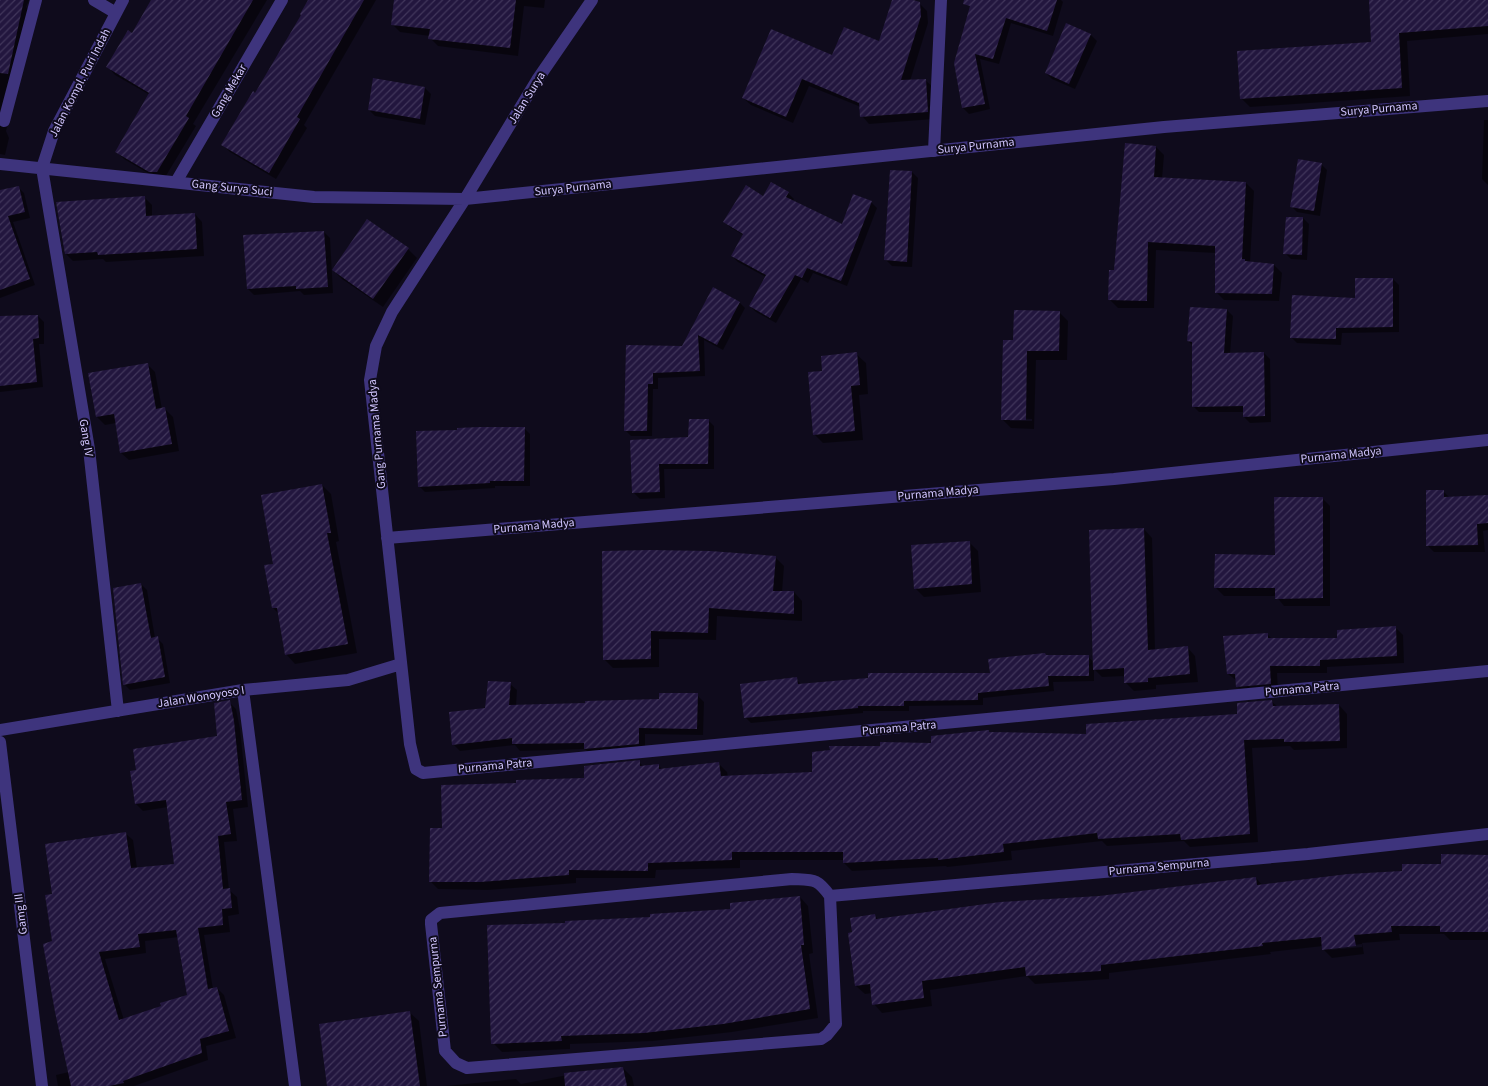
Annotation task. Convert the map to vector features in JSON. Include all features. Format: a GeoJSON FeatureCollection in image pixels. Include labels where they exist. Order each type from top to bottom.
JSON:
{"type":"FeatureCollection","features":[{"type":"Feature","properties":{"kind":"street"},"geometry":{"type":"LineString","coordinates":[[4,121],[36,0]]}},
{"type":"Feature","properties":{"kind":"street"},"geometry":{"type":"LineString","coordinates":[[94,0],[116,13]]}},
{"type":"Feature","properties":{"kind":"street","name":"Jalan Kompl. Puri Indah"},"geometry":{"type":"LineString","coordinates":[[42,168],[54,131],[123,0]]}},
{"type":"Feature","properties":{"kind":"street","name":"Gang Mekar"},"geometry":{"type":"LineString","coordinates":[[176,182],[282,0]]}},
{"type":"Feature","properties":{"kind":"street","name":"Jalan Surya"},"geometry":{"type":"LineString","coordinates":[[465,199],[537,80],[592,0]]}},
{"type":"Feature","properties":{"kind":"street"},"geometry":{"type":"LineString","coordinates":[[934,150],[941,0]]}},
{"type":"Feature","properties":{"kind":"street","name":"Surya Purnama"},"geometry":{"type":"LineString","coordinates":[[465,199],[1164,127],[1488,101]]}},
{"type":"Feature","properties":{"kind":"street","name":"Gang Surya Suci"},"geometry":{"type":"LineString","coordinates":[[0,164],[314,197],[465,199]]}},
{"type":"Feature","properties":{"kind":"street","name":"Gang IV"},"geometry":{"type":"LineString","coordinates":[[42,168],[88,449],[118,711]]}},
{"type":"Feature","properties":{"kind":"street","name":"Gang Purnama Madya"},"geometry":{"type":"LineString","coordinates":[[401,664],[370,380],[376,346],[392,312],[465,199]]}},
{"type":"Feature","properties":{"kind":"street","name":"Purnama Madya"},"geometry":{"type":"LineString","coordinates":[[388,538],[1114,479],[1488,440]]}},
{"type":"Feature","properties":{"kind":"street","name":"Jalan Wonoyoso I"},"geometry":{"type":"LineString","coordinates":[[0,730],[243,690],[348,680],[401,664]]}},
{"type":"Feature","properties":{"kind":"street","name":"Purnama Patra"},"geometry":{"type":"LineString","coordinates":[[401,664],[410,744],[416,769],[423,773],[1488,671]]}},
{"type":"Feature","properties":{"kind":"street"},"geometry":{"type":"LineString","coordinates":[[243,690],[296,1086]]}},
{"type":"Feature","properties":{"kind":"street","name":"Gamg III"},"geometry":{"type":"LineString","coordinates":[[0,742],[42,1086]]}},
{"type":"Feature","properties":{"kind":"street","name":"Purnama Sempurna"},"geometry":{"type":"LineString","coordinates":[[830,896],[1308,854],[1488,834]]}},
{"type":"Feature","properties":{"kind":"street","name":"Purnama Sempurna"},"geometry":{"type":"LineString","coordinates":[[792,879],[815,880],[820,883],[830,896],[836,1024],[822,1039],[466,1068],[456,1063],[445,1050],[430,924],[440,913],[792,879]]}},
{"type":"Feature","properties":{"kind":"building"},"geometry":{"type":"Polygon","coordinates":[[[0,0],[24,0],[8,74],[0,73],[0,0]]]}},
{"type":"Feature","properties":{"kind":"building"},"geometry":{"type":"Polygon","coordinates":[[[151,0],[253,0],[186,116],[189,118],[157,172],[149,172],[115,152],[149,93],[106,67],[128,30],[132,33],[151,0]]]}},
{"type":"Feature","properties":{"kind":"building"},"geometry":{"type":"Polygon","coordinates":[[[308,0],[364,0],[297,117],[300,119],[269,173],[221,145],[253,91],[255,93],[308,0]]]}},
{"type":"Feature","properties":{"kind":"building"},"geometry":{"type":"Polygon","coordinates":[[[394,0],[516,0],[510,48],[428,39],[430,29],[391,25],[394,0]]]}},
{"type":"Feature","properties":{"kind":"building"},"geometry":{"type":"Polygon","coordinates":[[[892,0],[920,2],[921,16],[901,80],[926,79],[928,112],[860,117],[859,103],[802,79],[786,117],[742,98],[771,29],[832,55],[844,27],[879,41],[892,0]]]}},
{"type":"Feature","properties":{"kind":"building"},"geometry":{"type":"Polygon","coordinates":[[[964,0],[1057,0],[1047,31],[1006,18],[993,59],[975,54],[985,104],[962,108],[954,63],[970,6],[963,4],[964,0]]]}},
{"type":"Feature","properties":{"kind":"building"},"geometry":{"type":"Polygon","coordinates":[[[1369,0],[1488,0],[1488,26],[1399,33],[1402,88],[1240,99],[1237,51],[1371,42],[1369,0]]]}},
{"type":"Feature","properties":{"kind":"building"},"geometry":{"type":"Polygon","coordinates":[[[1066,23],[1091,34],[1069,84],[1045,73],[1066,23]]]}},
{"type":"Feature","properties":{"kind":"building"},"geometry":{"type":"Polygon","coordinates":[[[373,78],[425,87],[420,119],[368,110],[373,78]]]}},
{"type":"Feature","properties":{"kind":"building"},"geometry":{"type":"Polygon","coordinates":[[[1125,143],[1156,146],[1154,177],[1246,182],[1242,259],[1245,259],[1245,261],[1274,264],[1272,294],[1215,293],[1215,246],[1148,242],[1147,301],[1108,300],[1109,270],[1114,270],[1125,143]]]}},
{"type":"Feature","properties":{"kind":"building"},"geometry":{"type":"Polygon","coordinates":[[[1298,159],[1322,163],[1314,211],[1290,207],[1298,159]]]}},
{"type":"Feature","properties":{"kind":"building"},"geometry":{"type":"Polygon","coordinates":[[[890,170],[912,171],[907,262],[884,260],[890,170]]]}},
{"type":"Feature","properties":{"kind":"building"},"geometry":{"type":"Polygon","coordinates":[[[771,182],[789,192],[786,197],[842,224],[853,194],[872,201],[841,281],[807,268],[802,278],[795,275],[770,318],[749,306],[766,275],[731,256],[743,234],[723,222],[746,185],[763,196],[771,182]]]}},
{"type":"Feature","properties":{"kind":"building"},"geometry":{"type":"Polygon","coordinates":[[[19,186],[25,212],[8,216],[30,279],[0,290],[0,190],[19,186]]]}},
{"type":"Feature","properties":{"kind":"building"},"geometry":{"type":"Polygon","coordinates":[[[145,196],[146,216],[195,213],[197,249],[98,255],[97,252],[65,254],[56,202],[145,196]]]}},
{"type":"Feature","properties":{"kind":"building"},"geometry":{"type":"Polygon","coordinates":[[[1286,217],[1303,217],[1302,255],[1283,254],[1286,217]]]}},
{"type":"Feature","properties":{"kind":"building"},"geometry":{"type":"Polygon","coordinates":[[[367,219],[409,248],[373,299],[332,270],[367,219]]]}},
{"type":"Feature","properties":{"kind":"building"},"geometry":{"type":"Polygon","coordinates":[[[324,231],[328,287],[296,289],[296,286],[247,289],[243,235],[324,231]]]}},
{"type":"Feature","properties":{"kind":"building"},"geometry":{"type":"Polygon","coordinates":[[[1355,278],[1393,278],[1393,327],[1336,328],[1336,339],[1290,338],[1292,295],[1355,298],[1355,278]]]}},
{"type":"Feature","properties":{"kind":"building"},"geometry":{"type":"Polygon","coordinates":[[[713,287],[740,302],[717,345],[698,335],[700,371],[653,373],[653,384],[648,384],[647,431],[624,431],[626,345],[682,346],[713,287]]]}},
{"type":"Feature","properties":{"kind":"building"},"geometry":{"type":"Polygon","coordinates":[[[1190,307],[1227,309],[1224,353],[1264,352],[1265,416],[1243,417],[1243,406],[1192,407],[1192,342],[1187,341],[1190,307]]]}},
{"type":"Feature","properties":{"kind":"building"},"geometry":{"type":"Polygon","coordinates":[[[1014,310],[1060,311],[1059,351],[1027,351],[1026,420],[1001,420],[1003,340],[1013,340],[1014,310]]]}},
{"type":"Feature","properties":{"kind":"building"},"geometry":{"type":"Polygon","coordinates":[[[38,315],[39,338],[33,339],[37,382],[0,386],[0,316],[38,315]]]}},
{"type":"Feature","properties":{"kind":"building"},"geometry":{"type":"Polygon","coordinates":[[[857,352],[860,385],[851,386],[855,431],[813,435],[808,372],[822,371],[821,356],[857,352]]]}},
{"type":"Feature","properties":{"kind":"building"},"geometry":{"type":"Polygon","coordinates":[[[148,363],[156,409],[165,407],[172,444],[120,453],[114,414],[96,417],[88,373],[148,363]]]}},
{"type":"Feature","properties":{"kind":"building"},"geometry":{"type":"Polygon","coordinates":[[[689,419],[709,419],[708,464],[659,464],[660,492],[632,493],[630,440],[688,437],[689,419]]]}},
{"type":"Feature","properties":{"kind":"building"},"geometry":{"type":"Polygon","coordinates":[[[525,427],[524,481],[490,481],[490,483],[418,487],[416,431],[457,430],[457,428],[525,427]]]}},
{"type":"Feature","properties":{"kind":"building"},"geometry":{"type":"Polygon","coordinates":[[[322,484],[331,533],[327,533],[348,644],[285,655],[277,608],[272,608],[264,565],[273,564],[261,495],[322,484]]]}},
{"type":"Feature","properties":{"kind":"building"},"geometry":{"type":"Polygon","coordinates":[[[1426,490],[1444,490],[1444,497],[1488,495],[1488,523],[1477,524],[1478,545],[1426,546],[1426,490]]]}},
{"type":"Feature","properties":{"kind":"building"},"geometry":{"type":"Polygon","coordinates":[[[1274,497],[1323,497],[1323,598],[1275,599],[1275,588],[1214,588],[1215,554],[1275,555],[1274,497]]]}},
{"type":"Feature","properties":{"kind":"building"},"geometry":{"type":"Polygon","coordinates":[[[1144,528],[1148,650],[1188,646],[1190,674],[1148,678],[1148,682],[1124,683],[1124,668],[1093,670],[1089,530],[1144,528]]]}},
{"type":"Feature","properties":{"kind":"building"},"geometry":{"type":"Polygon","coordinates":[[[970,541],[972,584],[914,589],[911,545],[970,541]]]}},
{"type":"Feature","properties":{"kind":"building"},"geometry":{"type":"Polygon","coordinates":[[[602,551],[710,551],[776,556],[773,591],[794,591],[794,614],[709,608],[708,633],[651,631],[651,659],[603,660],[602,551]]]}},
{"type":"Feature","properties":{"kind":"building"},"geometry":{"type":"Polygon","coordinates":[[[141,583],[151,638],[158,636],[165,677],[123,685],[113,588],[141,583]]]}},
{"type":"Feature","properties":{"kind":"building"},"geometry":{"type":"Polygon","coordinates":[[[1396,626],[1397,656],[1320,660],[1320,666],[1270,666],[1271,684],[1236,687],[1235,674],[1227,674],[1223,636],[1268,633],[1268,638],[1337,638],[1337,630],[1396,626]]]}},
{"type":"Feature","properties":{"kind":"building"},"geometry":{"type":"Polygon","coordinates":[[[1045,653],[1046,655],[1089,655],[1089,676],[1048,676],[1049,686],[978,693],[978,700],[904,701],[904,706],[858,706],[858,708],[744,718],[740,684],[797,677],[798,684],[868,678],[868,673],[990,673],[988,659],[1045,653]]]}},
{"type":"Feature","properties":{"kind":"building"},"geometry":{"type":"Polygon","coordinates":[[[488,681],[511,682],[509,705],[659,699],[659,693],[698,693],[697,729],[639,728],[639,744],[584,749],[584,743],[512,744],[512,738],[452,745],[449,712],[485,708],[488,681]]]}},
{"type":"Feature","properties":{"kind":"building"},"geometry":{"type":"Polygon","coordinates":[[[230,700],[242,800],[226,802],[231,834],[218,836],[223,889],[230,888],[232,908],[222,909],[223,925],[198,928],[208,989],[217,987],[229,1031],[200,1039],[202,1053],[123,1081],[124,1083],[109,1086],[71,1086],[43,944],[52,941],[45,895],[52,894],[45,844],[126,832],[131,868],[174,864],[166,800],[135,804],[130,771],[136,770],[133,749],[217,736],[214,703],[230,700]],[[176,930],[138,934],[140,947],[99,952],[119,1020],[161,1006],[160,1003],[187,995],[176,930]]]}},
{"type":"Feature","properties":{"kind":"building"},"geometry":{"type":"Polygon","coordinates":[[[1272,700],[1273,706],[1339,704],[1340,741],[1284,742],[1284,739],[1244,740],[1250,834],[1181,840],[1180,834],[1098,839],[1097,833],[1003,844],[1004,852],[938,860],[938,858],[843,863],[843,852],[732,852],[732,860],[648,863],[648,871],[569,870],[569,875],[480,882],[429,882],[430,828],[442,828],[441,785],[516,783],[516,780],[584,778],[584,766],[640,760],[640,766],[659,764],[659,769],[719,762],[721,776],[812,772],[812,752],[830,750],[829,746],[880,746],[880,742],[931,743],[931,736],[989,730],[989,732],[1086,734],[1086,724],[1237,714],[1237,703],[1272,700]]]}},
{"type":"Feature","properties":{"kind":"building"},"geometry":{"type":"Polygon","coordinates":[[[1441,854],[1488,855],[1488,932],[1440,932],[1440,926],[1391,926],[1392,932],[1354,935],[1356,946],[1322,950],[1321,937],[1262,943],[1263,946],[1101,965],[1101,971],[1026,976],[1025,967],[922,981],[924,998],[872,1005],[870,984],[855,986],[848,933],[852,932],[850,918],[875,914],[876,919],[1000,902],[1099,896],[1256,877],[1257,885],[1348,874],[1402,871],[1402,864],[1441,864],[1441,854]]]}},
{"type":"Feature","properties":{"kind":"building"},"geometry":{"type":"Polygon","coordinates":[[[800,896],[804,945],[801,945],[810,1009],[723,1024],[644,1033],[561,1036],[562,1041],[491,1044],[487,925],[565,923],[565,921],[650,917],[650,914],[730,909],[730,903],[800,896]]]}},
{"type":"Feature","properties":{"kind":"building"},"geometry":{"type":"Polygon","coordinates":[[[410,1011],[420,1086],[327,1086],[319,1024],[410,1011]]]}},
{"type":"Feature","properties":{"kind":"building"},"geometry":{"type":"Polygon","coordinates":[[[623,1067],[627,1086],[565,1086],[564,1073],[623,1067]]]}}]}
